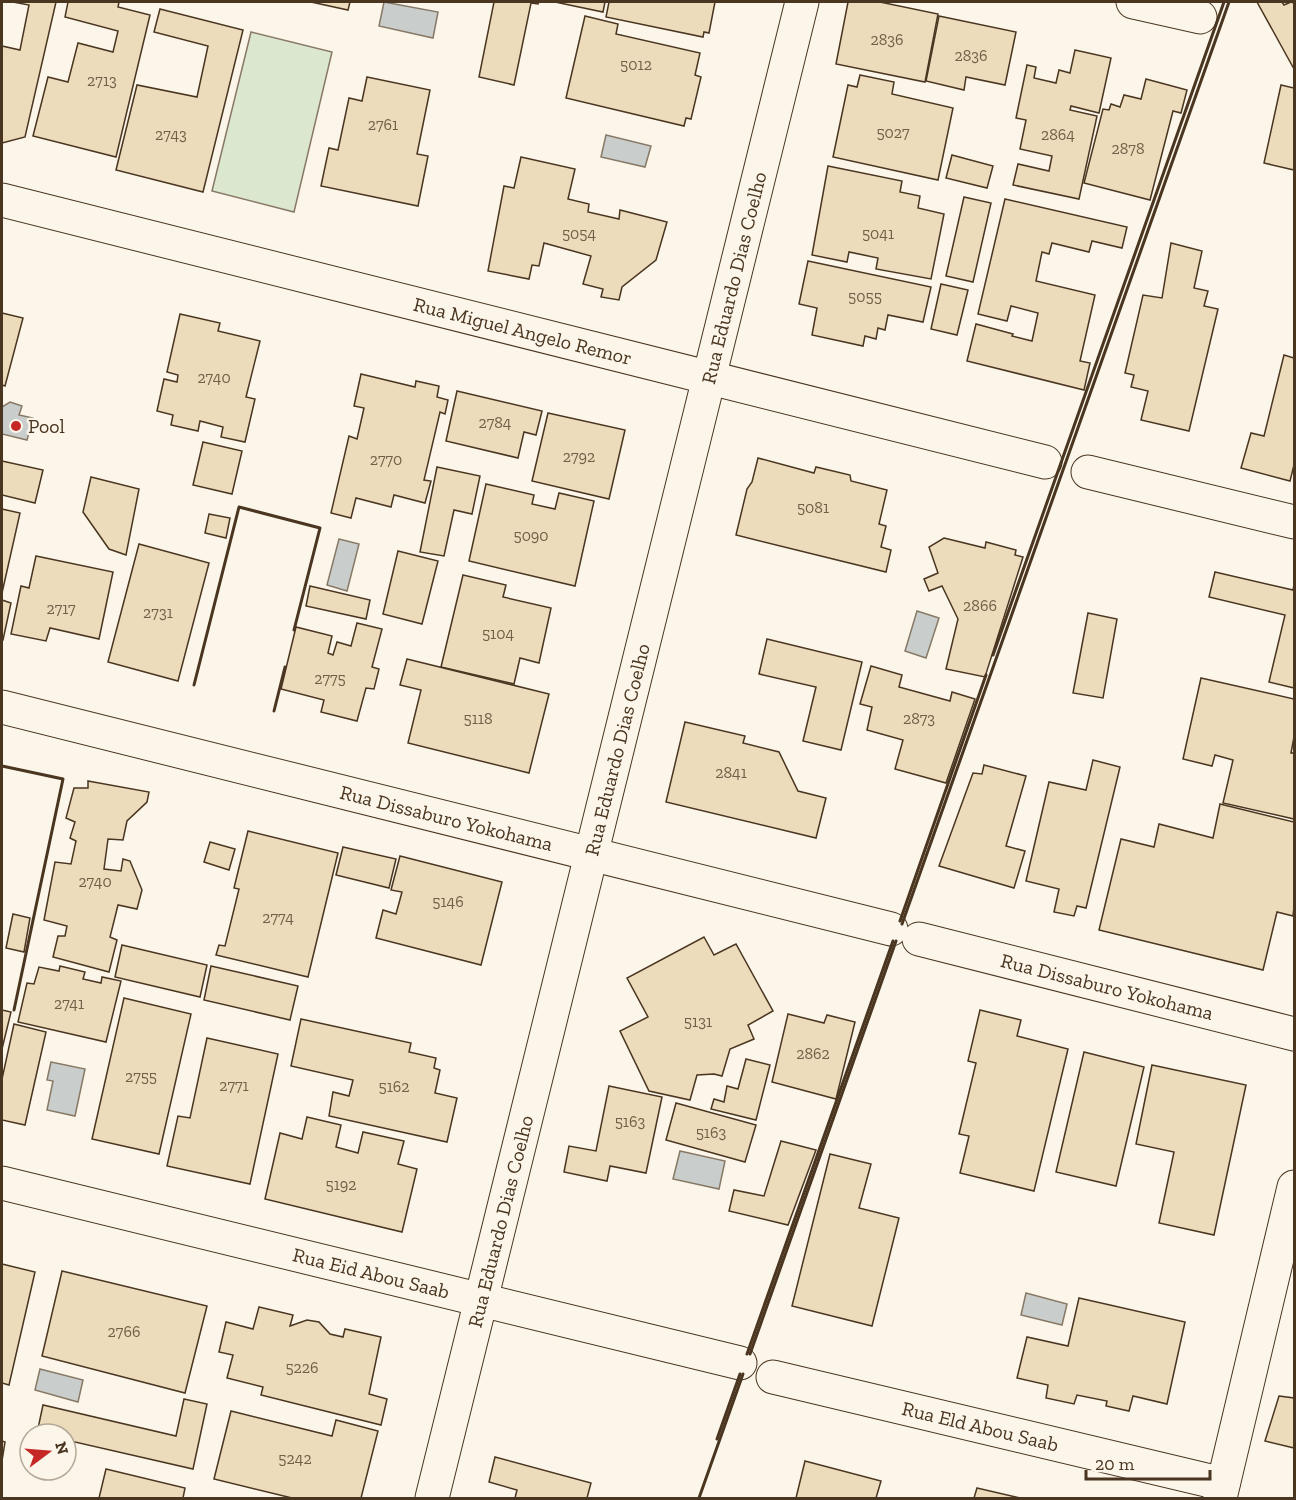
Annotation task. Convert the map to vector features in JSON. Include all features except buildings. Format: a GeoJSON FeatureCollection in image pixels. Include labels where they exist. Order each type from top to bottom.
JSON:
{"type":"FeatureCollection","features":[{"type":"Feature","properties":{"kind":"street","name":"Rua Eduardo Dias Coelho"},"geometry":{"type":"LineString","coordinates":[[432,1498],[802,2]]}},
{"type":"Feature","properties":{"kind":"street"},"geometry":{"type":"LineString","coordinates":[[1133,2],[1200,17]]}},
{"type":"Feature","properties":{"kind":"street","name":"Rua Miguel Angelo Remor"},"geometry":{"type":"LineString","coordinates":[[2,201],[1045,462]]}},
{"type":"Feature","properties":{"kind":"street"},"geometry":{"type":"LineString","coordinates":[[1088,472],[1294,522]]}},
{"type":"Feature","properties":{"kind":"street","name":"Rua Dissaburo Yokohama"},"geometry":{"type":"LineString","coordinates":[[2,707],[1294,1034]]}},
{"type":"Feature","properties":{"kind":"street","name":"Rua Eid Abou Saab"},"geometry":{"type":"LineString","coordinates":[[2,1183],[740,1363]]}},
{"type":"Feature","properties":{"kind":"street"},"geometry":{"type":"LineString","coordinates":[[1222,1491],[1294,1187]]}},
{"type":"Feature","properties":{"kind":"street","name":"Rua Eld Abou Saab"},"geometry":{"type":"LineString","coordinates":[[773,1377],[1222,1491]]}},
{"type":"Feature","properties":{"kind":"green space"},"geometry":{"type":"Polygon","coordinates":[[[251,32],[332,52],[294,212],[212,191],[251,32]]]}},
{"type":"Feature","properties":{"kind":"shaded area"},"geometry":{"type":"Polygon","coordinates":[[[384,2],[438,12],[433,38],[379,26],[384,2]]]}},
{"type":"Feature","properties":{"kind":"shaded area"},"geometry":{"type":"Polygon","coordinates":[[[606,135],[651,146],[645,167],[601,157],[606,135]]]}},
{"type":"Feature","properties":{"kind":"shaded area","name":"Pool"},"geometry":{"type":"Polygon","coordinates":[[[10,402],[22,406],[19,415],[33,418],[27,440],[2,434],[2,407],[10,402]]]}},
{"type":"Feature","properties":{"kind":"shaded area"},"geometry":{"type":"Polygon","coordinates":[[[339,539],[359,544],[347,591],[327,585],[339,539]]]}},
{"type":"Feature","properties":{"kind":"shaded area"},"geometry":{"type":"Polygon","coordinates":[[[917,611],[939,618],[926,658],[905,651],[917,611]]]}},
{"type":"Feature","properties":{"kind":"shaded area"},"geometry":{"type":"Polygon","coordinates":[[[51,1062],[85,1069],[75,1116],[47,1110],[53,1081],[47,1080],[51,1062]]]}},
{"type":"Feature","properties":{"kind":"shaded area"},"geometry":{"type":"Polygon","coordinates":[[[680,1151],[725,1161],[719,1189],[673,1179],[680,1151]]]}},
{"type":"Feature","properties":{"kind":"shaded area"},"geometry":{"type":"Polygon","coordinates":[[[1026,1293],[1067,1304],[1062,1325],[1021,1315],[1026,1293]]]}},
{"type":"Feature","properties":{"kind":"shaded area"},"geometry":{"type":"Polygon","coordinates":[[[40,1369],[83,1380],[78,1402],[35,1390],[40,1369]]]}},
{"type":"Feature","properties":{"kind":"wall"},"geometry":{"type":"LineString","coordinates":[[993,655],[1224,2]]}},
{"type":"Feature","properties":{"kind":"wall"},"geometry":{"type":"LineString","coordinates":[[902,924],[1229,2]]}},
{"type":"Feature","properties":{"kind":"wall"},"geometry":{"type":"LineString","coordinates":[[194,685],[239,507],[320,528],[294,630]]}},
{"type":"Feature","properties":{"kind":"wall"},"geometry":{"type":"LineString","coordinates":[[274,711],[285,667]]}},
{"type":"Feature","properties":{"kind":"wall"},"geometry":{"type":"LineString","coordinates":[[900,921],[986,675]]}},
{"type":"Feature","properties":{"kind":"wall"},"geometry":{"type":"LineString","coordinates":[[2,766],[63,779],[14,1010]]}},
{"type":"Feature","properties":{"kind":"wall"},"geometry":{"type":"LineString","coordinates":[[747,1354],[893,941]]}},
{"type":"Feature","properties":{"kind":"wall"},"geometry":{"type":"LineString","coordinates":[[750,1354],[896,941]]}},
{"type":"Feature","properties":{"kind":"wall"},"geometry":{"type":"LineString","coordinates":[[717,1439],[740,1374]]}},
{"type":"Feature","properties":{"kind":"wall"},"geometry":{"type":"LineString","coordinates":[[699,1498],[743,1374]]}},
{"type":"Feature","properties":{"kind":"place","name":"Pool"},"geometry":{"type":"Point","coordinates":[16,426]}}]}
